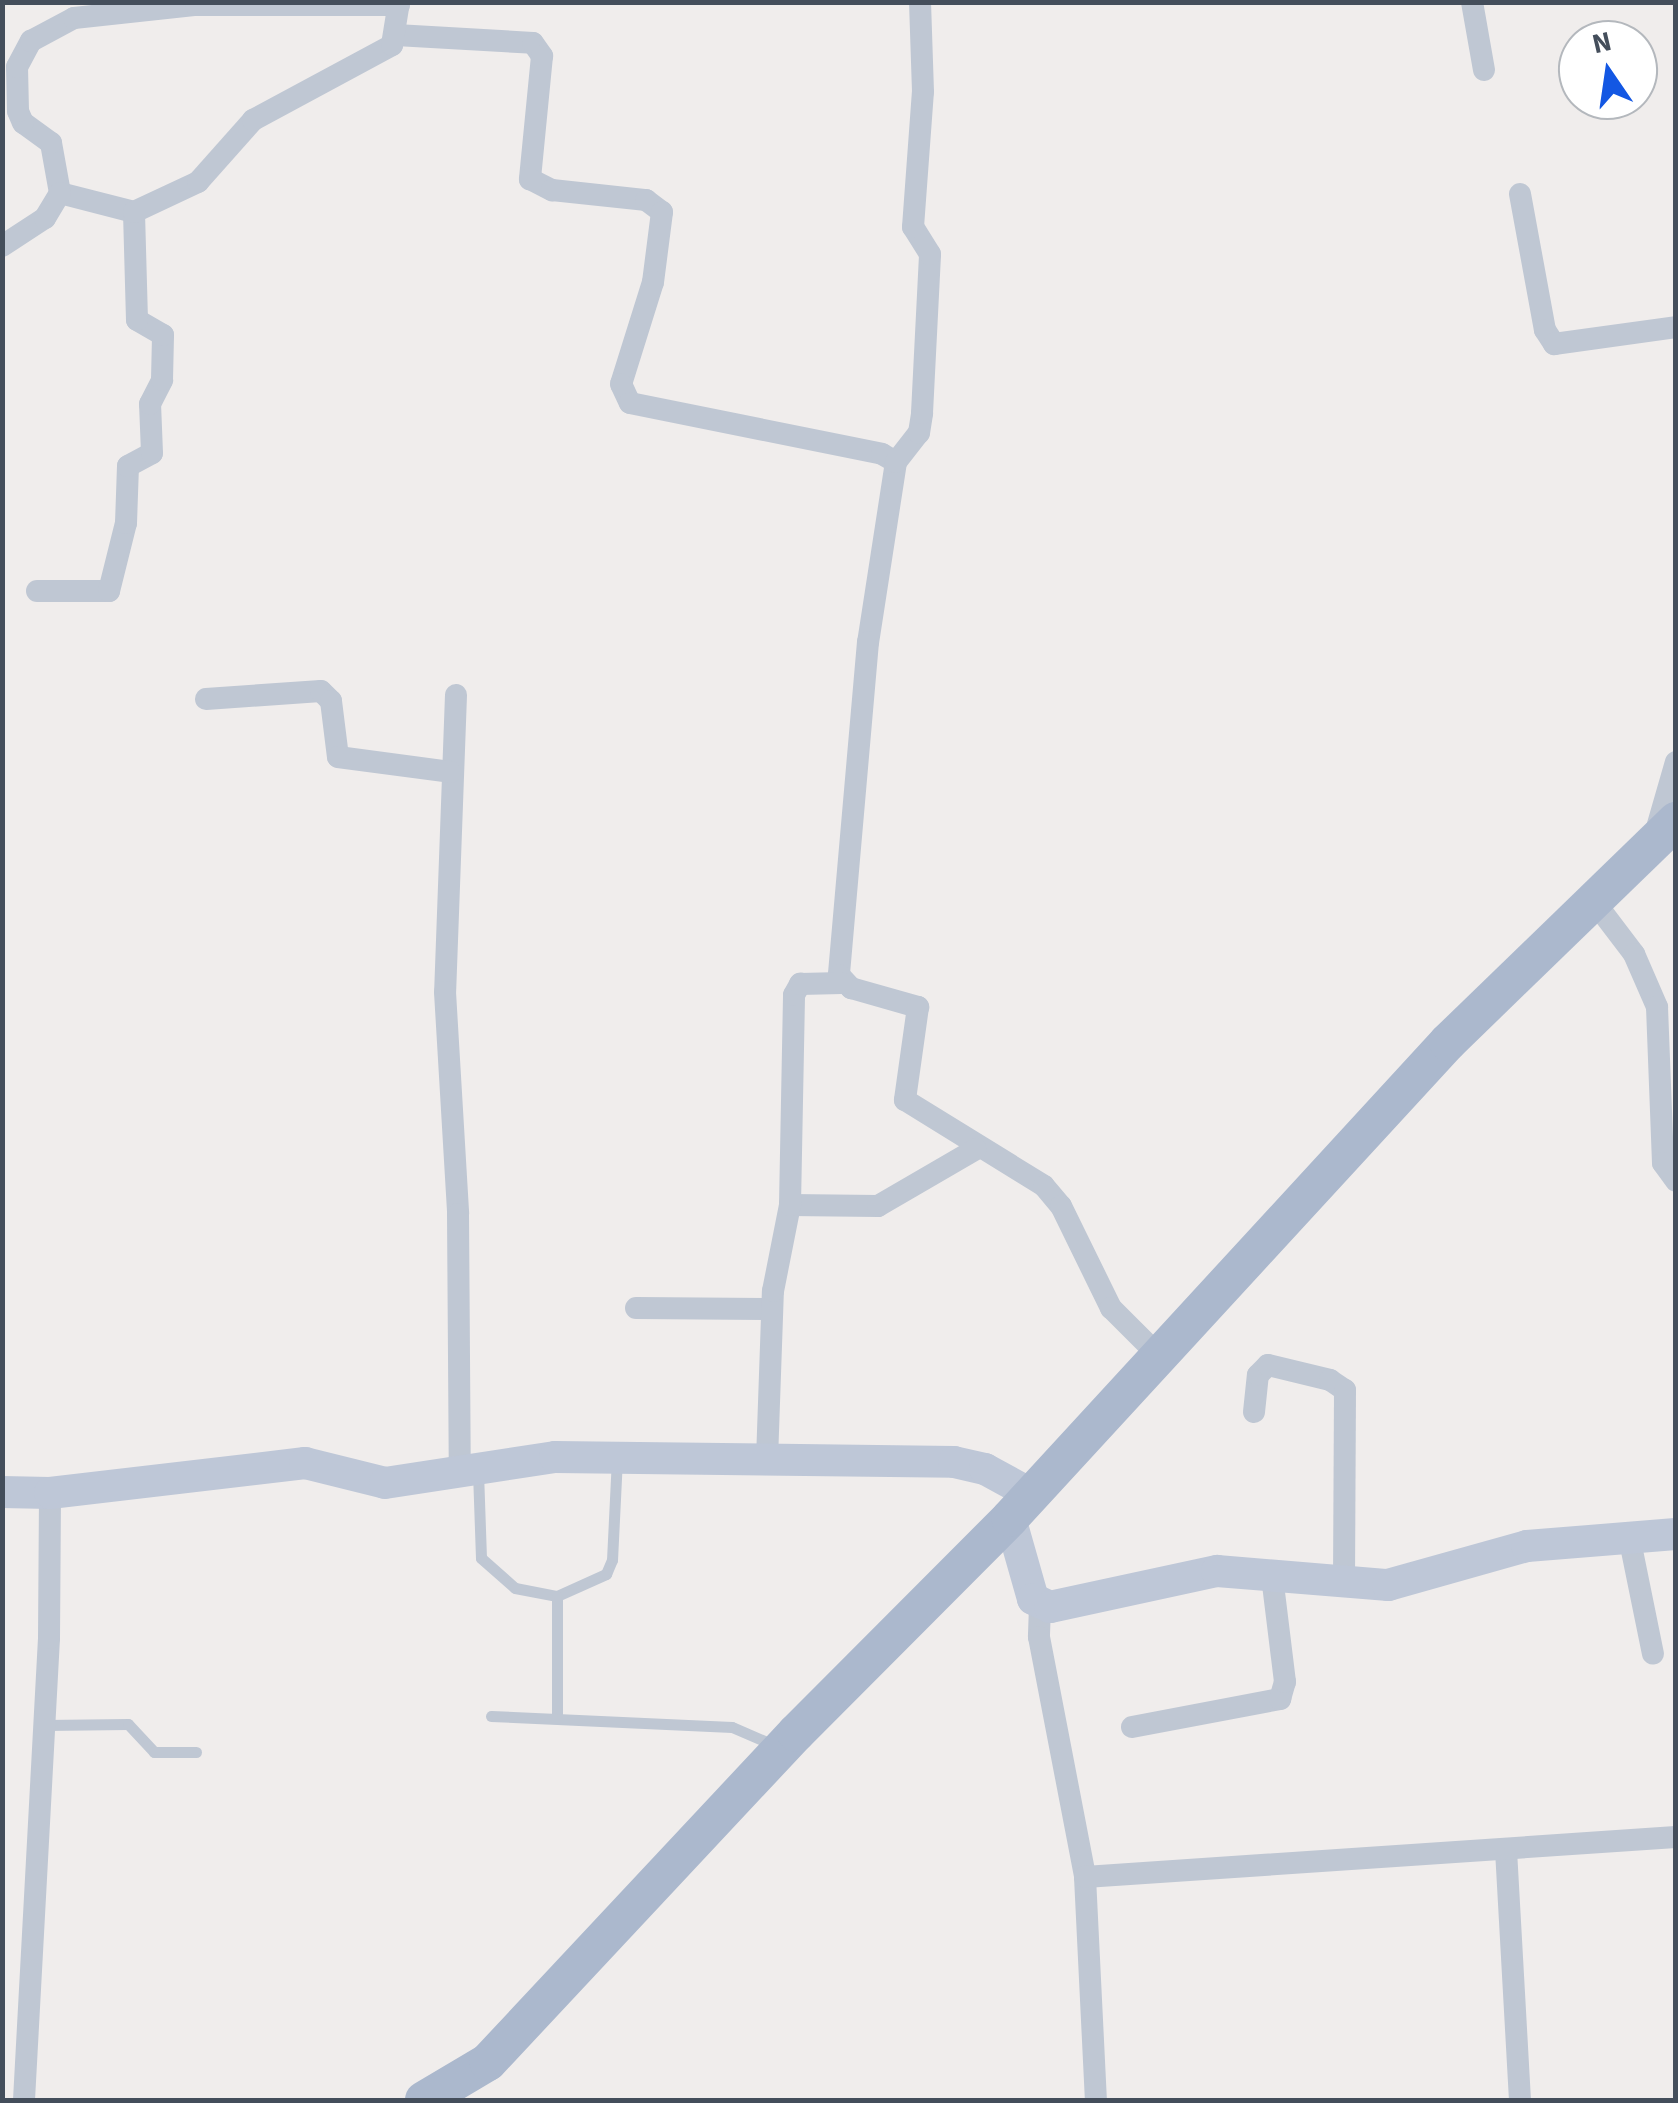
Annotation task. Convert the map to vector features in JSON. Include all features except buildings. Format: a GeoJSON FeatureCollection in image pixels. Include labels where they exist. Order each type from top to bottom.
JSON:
{"type":"FeatureCollection","features":[{"type":"Feature","properties":{"kind":"main road"},"geometry":{"type":"LineString","coordinates":[[424,2100],[488,2062],[781,1750],[1020,1505],[1448,1042],[1664,831]]}},
{"type":"Feature","properties":{"kind":"street"},"geometry":{"type":"LineString","coordinates":[[842,982],[868,642],[896,462],[919,433],[922,413],[930,254],[914,227],[923,92],[920,2]]}},
{"type":"Feature","properties":{"kind":"street"},"geometry":{"type":"LineString","coordinates":[[1472,2],[1484,70]]}},
{"type":"Feature","properties":{"kind":"street"},"geometry":{"type":"LineString","coordinates":[[2,246],[45,218],[60,193],[52,142],[23,123],[16,89],[23,53],[54,14],[196,5],[399,4],[396,35],[382,52],[253,120],[198,182],[134,212],[60,193]]}},
{"type":"Feature","properties":{"kind":"street"},"geometry":{"type":"LineString","coordinates":[[396,35],[533,43],[542,56],[530,179],[552,190],[646,200],[662,212],[654,282],[621,384],[630,403],[882,454],[896,462]]}},
{"type":"Feature","properties":{"kind":"street"},"geometry":{"type":"LineString","coordinates":[[1520,194],[1545,330],[1554,344],[1676,327]]}},
{"type":"Feature","properties":{"kind":"street"},"geometry":{"type":"LineString","coordinates":[[37,591],[109,591],[124,538],[128,466],[152,453],[150,404],[161,388],[163,334],[137,320],[134,212]]}},
{"type":"Feature","properties":{"kind":"street"},"geometry":{"type":"LineString","coordinates":[[206,698],[321,690],[331,701],[338,757],[450,772]]}},
{"type":"Feature","properties":{"kind":"street"},"geometry":{"type":"LineString","coordinates":[[456,695],[450,772],[445,992],[469,1470]]}},
{"type":"Feature","properties":{"kind":"street"},"geometry":{"type":"LineString","coordinates":[[1664,831],[1676,762]]}},
{"type":"Feature","properties":{"kind":"street"},"geometry":{"type":"LineString","coordinates":[[1593,900],[1634,954],[1658,1008],[1663,1163],[1676,1181]]}},
{"type":"Feature","properties":{"kind":"street"},"geometry":{"type":"LineString","coordinates":[[767,1460],[772,1309],[790,1205],[794,995],[800,984],[842,982],[918,1007],[905,1100],[976,1148],[1044,1186],[1061,1206],[1111,1308],[1159,1356]]}},
{"type":"Feature","properties":{"kind":"street"},"geometry":{"type":"LineString","coordinates":[[790,1205],[878,1206],[976,1148]]}},
{"type":"Feature","properties":{"kind":"street"},"geometry":{"type":"LineString","coordinates":[[636,1308],[772,1309]]}},
{"type":"Feature","properties":{"kind":"street"},"geometry":{"type":"LineString","coordinates":[[1254,1412],[1258,1375],[1268,1365],[1330,1380],[1345,1390],[1344,1586]]}},
{"type":"Feature","properties":{"kind":"street"},"geometry":{"type":"LineString","coordinates":[[2,1492],[50,1493],[305,1463],[385,1483],[528,1458],[954,1462],[985,1469],[1020,1505],[1040,1606],[1039,1637],[1084,1877],[1096,2100]]}},
{"type":"Feature","properties":{"kind":"street"},"geometry":{"type":"LineString","coordinates":[[24,2100],[44,1725],[50,1493]]}},
{"type":"Feature","properties":{"kind":"street"},"geometry":{"type":"LineString","coordinates":[[1040,1606],[1216,1571],[1344,1586],[1388,1585],[1527,1546],[1676,1534]]}},
{"type":"Feature","properties":{"kind":"street"},"geometry":{"type":"LineString","coordinates":[[1629,1536],[1653,1654]]}},
{"type":"Feature","properties":{"kind":"street"},"geometry":{"type":"LineString","coordinates":[[1132,1727],[1280,1699],[1285,1682],[1272,1576]]}},
{"type":"Feature","properties":{"kind":"street"},"geometry":{"type":"LineString","coordinates":[[1084,1877],[1676,1837]]}},
{"type":"Feature","properties":{"kind":"street"},"geometry":{"type":"LineString","coordinates":[[1506,1850],[1520,2100]]}},
{"type":"Feature","properties":{"kind":"lane"},"geometry":{"type":"LineString","coordinates":[[469,1470],[481,1558],[515,1588],[557,1596],[606,1574],[612,1560],[616,1458]]}},
{"type":"Feature","properties":{"kind":"lane"},"geometry":{"type":"LineString","coordinates":[[557,1596],[557,1718]]}},
{"type":"Feature","properties":{"kind":"lane"},"geometry":{"type":"LineString","coordinates":[[491,1716],[732,1727],[781,1750]]}},
{"type":"Feature","properties":{"kind":"lane"},"geometry":{"type":"LineString","coordinates":[[44,1725],[128,1724],[154,1752],[196,1752]]}}]}
